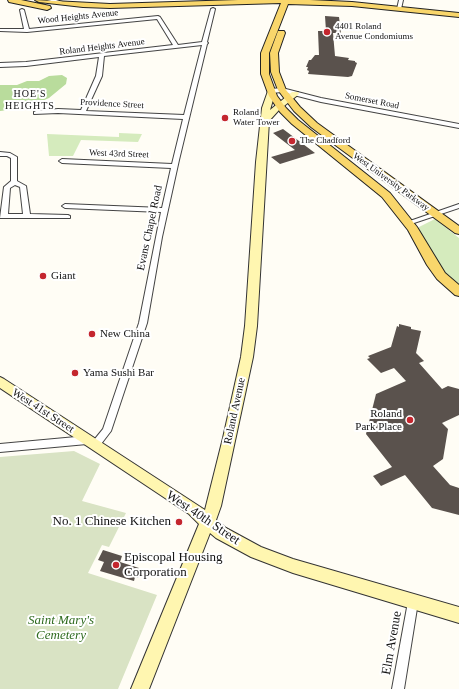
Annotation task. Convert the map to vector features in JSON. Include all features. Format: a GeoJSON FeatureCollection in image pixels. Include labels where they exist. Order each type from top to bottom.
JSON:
{"type":"FeatureCollection","features":[{"type":"Feature","properties":{"kind":"main road"},"geometry":{"type":"LineString","coordinates":[[12,0],[49,8],[87,12],[213,9],[289,2]]}},
{"type":"Feature","properties":{"kind":"main road"},"geometry":{"type":"LineString","coordinates":[[39,0],[71,4],[110,6],[289,2],[399,9],[459,15]]}},
{"type":"Feature","properties":{"kind":"main road"},"geometry":{"type":"LineString","coordinates":[[289,2],[277,42],[274,58],[275,72],[282,90],[292,96]]}},
{"type":"Feature","properties":{"kind":"main road","name":"Roland Avenue"},"geometry":{"type":"LineString","coordinates":[[271,92],[264,67],[265,52],[289,2]]}},
{"type":"Feature","properties":{"kind":"main road","name":"West University Parkway"},"geometry":{"type":"LineString","coordinates":[[271,92],[279,106],[308,133],[378,187],[395,204],[409,223],[433,265],[441,276],[459,292]]}},
{"type":"Feature","properties":{"kind":"main road","name":"West University Parkway"},"geometry":{"type":"LineString","coordinates":[[292,96],[314,125],[459,231]]}},
{"type":"Feature","properties":{"kind":"street"},"geometry":{"type":"LineString","coordinates":[[48,0],[71,4]]}},
{"type":"Feature","properties":{"kind":"street"},"geometry":{"type":"LineString","coordinates":[[399,9],[401,0]]}},
{"type":"Feature","properties":{"kind":"street","name":"Evans Chapel Road"},"geometry":{"type":"LineString","coordinates":[[91,443],[107,431],[138,340],[165,210],[213,9]]}},
{"type":"Feature","properties":{"kind":"street"},"geometry":{"type":"LineString","coordinates":[[22,10],[27,31]]}},
{"type":"Feature","properties":{"kind":"street","name":"Wood Heights Avenue"},"geometry":{"type":"LineString","coordinates":[[0,30],[27,31],[158,17],[176,46]]}},
{"type":"Feature","properties":{"kind":"street","name":"Roland Heights Avenue"},"geometry":{"type":"LineString","coordinates":[[0,65],[26,64],[102,56],[206,43]]}},
{"type":"Feature","properties":{"kind":"street"},"geometry":{"type":"LineString","coordinates":[[83,112],[99,76],[102,56]]}},
{"type":"Feature","properties":{"kind":"street"},"geometry":{"type":"LineString","coordinates":[[271,92],[282,90]]}},
{"type":"Feature","properties":{"kind":"street","name":"Roland Avenue"},"geometry":{"type":"LineString","coordinates":[[140,689],[206,522],[214,506],[247,357],[251,326],[261,162],[268,102],[271,92]]}},
{"type":"Feature","properties":{"kind":"street"},"geometry":{"type":"LineString","coordinates":[[266,119],[292,96]]}},
{"type":"Feature","properties":{"kind":"street","name":"Somerset Road"},"geometry":{"type":"LineString","coordinates":[[292,96],[459,126]]}},
{"type":"Feature","properties":{"kind":"street","name":"Providence Street"},"geometry":{"type":"LineString","coordinates":[[36,113],[58,111],[187,117]]}},
{"type":"Feature","properties":{"kind":"street"},"geometry":{"type":"LineString","coordinates":[[0,154],[8,154],[14,157],[14,182]]}},
{"type":"Feature","properties":{"kind":"street","name":"West 43rd Street"},"geometry":{"type":"LineString","coordinates":[[62,161],[175,166]]}},
{"type":"Feature","properties":{"kind":"street"},"geometry":{"type":"LineString","coordinates":[[14,182],[23,186],[27,216]]}},
{"type":"Feature","properties":{"kind":"street"},"geometry":{"type":"LineString","coordinates":[[14,182],[6,187],[2,216],[68,217]]}},
{"type":"Feature","properties":{"kind":"street"},"geometry":{"type":"LineString","coordinates":[[64,206],[165,210]]}},
{"type":"Feature","properties":{"kind":"street"},"geometry":{"type":"LineString","coordinates":[[409,223],[459,206]]}},
{"type":"Feature","properties":{"kind":"street","name":"West 41st Street"},"geometry":{"type":"LineString","coordinates":[[0,382],[91,443]]}},
{"type":"Feature","properties":{"kind":"street"},"geometry":{"type":"LineString","coordinates":[[0,448],[91,443]]}},
{"type":"Feature","properties":{"kind":"street","name":"West 40th Street"},"geometry":{"type":"LineString","coordinates":[[91,443],[194,510],[206,522],[238,543],[274,559],[315,573],[459,615]]}},
{"type":"Feature","properties":{"kind":"street","name":"Elm Avenue"},"geometry":{"type":"LineString","coordinates":[[398,689],[413,602]]}},
{"type":"Feature","properties":{"kind":"green space"},"geometry":{"type":"Polygon","coordinates":[[[62,75],[67,78],[66,84],[49,98],[26,108],[0,111],[0,85],[17,85],[27,81],[39,81],[49,76],[62,75]]]}},
{"type":"Feature","properties":{"kind":"green space"},"geometry":{"type":"Polygon","coordinates":[[[119,133],[142,134],[138,142],[81,140],[73,156],[49,156],[47,134],[119,137],[119,133]]]}},
{"type":"Feature","properties":{"kind":"green space"},"geometry":{"type":"Polygon","coordinates":[[[435,219],[459,238],[459,289],[442,273],[418,231],[419,227],[435,219]]]}},
{"type":"Feature","properties":{"kind":"green space","name":"Saint Mary's Cemetery"},"geometry":{"type":"Polygon","coordinates":[[[74,451],[100,464],[82,501],[126,513],[109,547],[102,545],[88,573],[157,595],[118,689],[0,689],[0,457],[74,451]]]}},
{"type":"Feature","properties":{"kind":"building"},"geometry":{"type":"Polygon","coordinates":[[[325,16],[339,17],[341,33],[333,33],[335,56],[349,58],[348,60],[355,61],[357,63],[352,76],[308,74],[308,67],[306,67],[309,60],[311,60],[315,55],[319,55],[318,31],[326,31],[325,16]]]}},
{"type":"Feature","properties":{"kind":"building","name":"The Chadford"},"geometry":{"type":"Polygon","coordinates":[[[283,129],[315,153],[280,164],[271,157],[295,150],[273,133],[283,129]]]}},
{"type":"Feature","properties":{"kind":"building","name":"Roland Park Place"},"geometry":{"type":"Polygon","coordinates":[[[399,324],[421,331],[416,353],[424,361],[419,363],[442,389],[448,386],[459,389],[459,415],[442,423],[448,429],[443,459],[433,466],[450,485],[459,488],[459,515],[432,508],[405,475],[381,486],[373,476],[392,467],[366,434],[376,394],[406,381],[394,368],[381,373],[367,359],[370,358],[368,356],[391,347],[397,326],[399,327],[399,324]]]}},
{"type":"Feature","properties":{"kind":"building","name":"Episcopal Housing Corporation"},"geometry":{"type":"Polygon","coordinates":[[[103,550],[122,556],[120,562],[139,568],[138,571],[141,572],[138,578],[135,577],[134,581],[100,571],[104,562],[98,560],[103,550]]]}},
{"type":"Feature","properties":{"kind":"place","name":"4401 Roland Avenue Condomiums"},"geometry":{"type":"Point","coordinates":[327,32]}},
{"type":"Feature","properties":{"kind":"place","name":"Roland Water Tower"},"geometry":{"type":"Point","coordinates":[225,118]}},
{"type":"Feature","properties":{"kind":"place","name":"The Chadford"},"geometry":{"type":"Point","coordinates":[292,141]}},
{"type":"Feature","properties":{"kind":"place","name":"Giant"},"geometry":{"type":"Point","coordinates":[43,276]}},
{"type":"Feature","properties":{"kind":"place","name":"New China"},"geometry":{"type":"Point","coordinates":[92,334]}},
{"type":"Feature","properties":{"kind":"place","name":"Yama Sushi Bar"},"geometry":{"type":"Point","coordinates":[75,373]}},
{"type":"Feature","properties":{"kind":"place","name":"Roland Park Place"},"geometry":{"type":"Point","coordinates":[410,420]}},
{"type":"Feature","properties":{"kind":"place","name":"No. 1 Chinese Kitchen"},"geometry":{"type":"Point","coordinates":[179,522]}},
{"type":"Feature","properties":{"kind":"place","name":"Episcopal Housing Corporation"},"geometry":{"type":"Point","coordinates":[116,565]}},
{"type":"Feature","properties":{"kind":"district","name":"HOE'S HEIGHTS"},"geometry":{"type":"Point","coordinates":[30,100]}}]}
